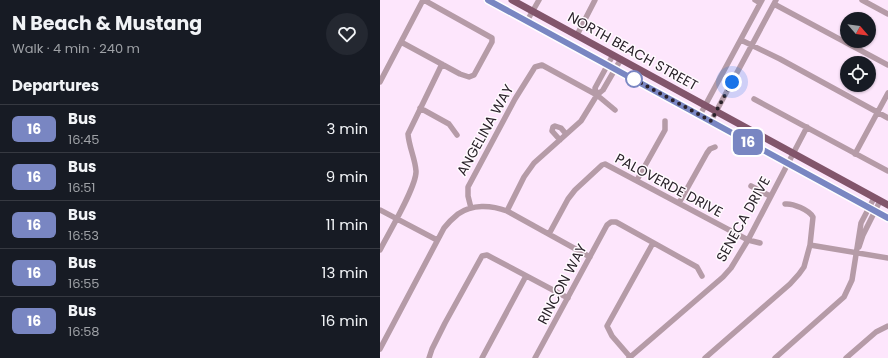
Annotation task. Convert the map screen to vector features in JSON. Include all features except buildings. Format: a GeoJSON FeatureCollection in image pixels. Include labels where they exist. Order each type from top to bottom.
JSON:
{"type":"FeatureCollection","features":[{"type":"Feature","properties":{"kind":"main road","name":"NORTH BEACH STREET"},"geometry":{"type":"LineString","coordinates":[[488,0],[888,218]]}},
{"type":"Feature","properties":{"kind":"main road","name":"NORTH BEACH STREET"},"geometry":{"type":"LineString","coordinates":[[512,0],[888,206]]}},
{"type":"Feature","properties":{"kind":"street"},"geometry":{"type":"LineString","coordinates":[[380,82],[401,42],[424,0],[492,38],[492,42],[474,75],[469,77],[401,42]]}},
{"type":"Feature","properties":{"kind":"street"},"geometry":{"type":"LineString","coordinates":[[527,21],[538,0]]}},
{"type":"Feature","properties":{"kind":"street"},"geometry":{"type":"LineString","coordinates":[[577,35],[596,0]]}},
{"type":"Feature","properties":{"kind":"street"},"geometry":{"type":"LineString","coordinates":[[862,0],[888,14]]}},
{"type":"Feature","properties":{"kind":"street"},"geometry":{"type":"LineString","coordinates":[[700,115],[741,40],[759,1]]}},
{"type":"Feature","properties":{"kind":"street"},"geometry":{"type":"LineString","coordinates":[[711,121],[775,2],[888,65]]}},
{"type":"Feature","properties":{"kind":"street"},"geometry":{"type":"LineString","coordinates":[[741,40],[888,118]]}},
{"type":"Feature","properties":{"kind":"street"},"geometry":{"type":"LineString","coordinates":[[613,55],[595,88],[596,95],[615,110]]}},
{"type":"Feature","properties":{"kind":"street"},"geometry":{"type":"LineString","coordinates":[[507,211],[524,177],[534,163],[581,121],[596,95],[603,90],[621,59]]}},
{"type":"Feature","properties":{"kind":"street"},"geometry":{"type":"LineString","coordinates":[[380,250],[414,185],[416,171],[409,145],[408,134],[442,64]]}},
{"type":"Feature","properties":{"kind":"street","name":"ANGELINA WAY"},"geometry":{"type":"LineString","coordinates":[[471,208],[468,196],[468,187],[515,99],[535,67],[542,65],[596,95]]}},
{"type":"Feature","properties":{"kind":"street"},"geometry":{"type":"LineString","coordinates":[[855,154],[888,93]]}},
{"type":"Feature","properties":{"kind":"street"},"geometry":{"type":"LineString","coordinates":[[754,99],[888,172]]}},
{"type":"Feature","properties":{"kind":"street"},"geometry":{"type":"LineString","coordinates":[[420,108],[449,124],[457,135]]}},
{"type":"Feature","properties":{"kind":"street"},"geometry":{"type":"LineString","coordinates":[[637,180],[665,130],[665,121]]}},
{"type":"Feature","properties":{"kind":"street"},"geometry":{"type":"LineString","coordinates":[[560,140],[552,131],[553,127],[555,126],[561,128],[566,134]]}},
{"type":"Feature","properties":{"kind":"street","name":"SENECA DRIVE"},"geometry":{"type":"LineString","coordinates":[[630,358],[723,277],[731,268],[748,240],[807,127]]}},
{"type":"Feature","properties":{"kind":"street"},"geometry":{"type":"LineString","coordinates":[[679,203],[706,153],[715,147]]}},
{"type":"Feature","properties":{"kind":"street","name":"PALOVERDE DRIVE"},"geometry":{"type":"LineString","coordinates":[[549,234],[568,199],[575,190],[602,166],[607,164],[748,240],[760,243]]}},
{"type":"Feature","properties":{"kind":"street"},"geometry":{"type":"LineString","coordinates":[[751,186],[770,196]]}},
{"type":"Feature","properties":{"kind":"street"},"geometry":{"type":"LineString","coordinates":[[775,358],[844,297],[852,280],[861,223],[872,210],[877,200]]}},
{"type":"Feature","properties":{"kind":"street"},"geometry":{"type":"LineString","coordinates":[[705,358],[796,279],[804,267],[810,245],[813,217],[795,205],[785,204]]}},
{"type":"Feature","properties":{"kind":"street"},"geometry":{"type":"LineString","coordinates":[[380,349],[444,228],[458,214],[471,208],[496,207],[507,211],[590,257]]}},
{"type":"Feature","properties":{"kind":"street"},"geometry":{"type":"LineString","coordinates":[[380,210],[437,240]]}},
{"type":"Feature","properties":{"kind":"street","name":"RINCON WAY"},"geometry":{"type":"LineString","coordinates":[[535,358],[607,225],[611,222],[616,222],[653,242]]}},
{"type":"Feature","properties":{"kind":"street"},"geometry":{"type":"LineString","coordinates":[[630,358],[608,331],[607,326],[653,242],[697,266],[702,276]]}},
{"type":"Feature","properties":{"kind":"street"},"geometry":{"type":"LineString","coordinates":[[810,245],[888,258]]}},
{"type":"Feature","properties":{"kind":"street"},"geometry":{"type":"LineString","coordinates":[[430,358],[432,349],[478,260],[482,256],[487,255],[568,298]]}},
{"type":"Feature","properties":{"kind":"street"},"geometry":{"type":"LineString","coordinates":[[482,358],[526,276]]}},
{"type":"Feature","properties":{"kind":"street"},"geometry":{"type":"LineString","coordinates":[[846,358],[876,332],[888,326]]}},
{"type":"Feature","properties":{"kind":"bus line","name":"16"},"geometry":{"type":"LineString","coordinates":[[488,0],[888,218]]}},
{"type":"Feature","properties":{"kind":"route"},"geometry":{"type":"LineString","coordinates":[[634,79],[628,76],[711,121],[732,82]]}}]}
